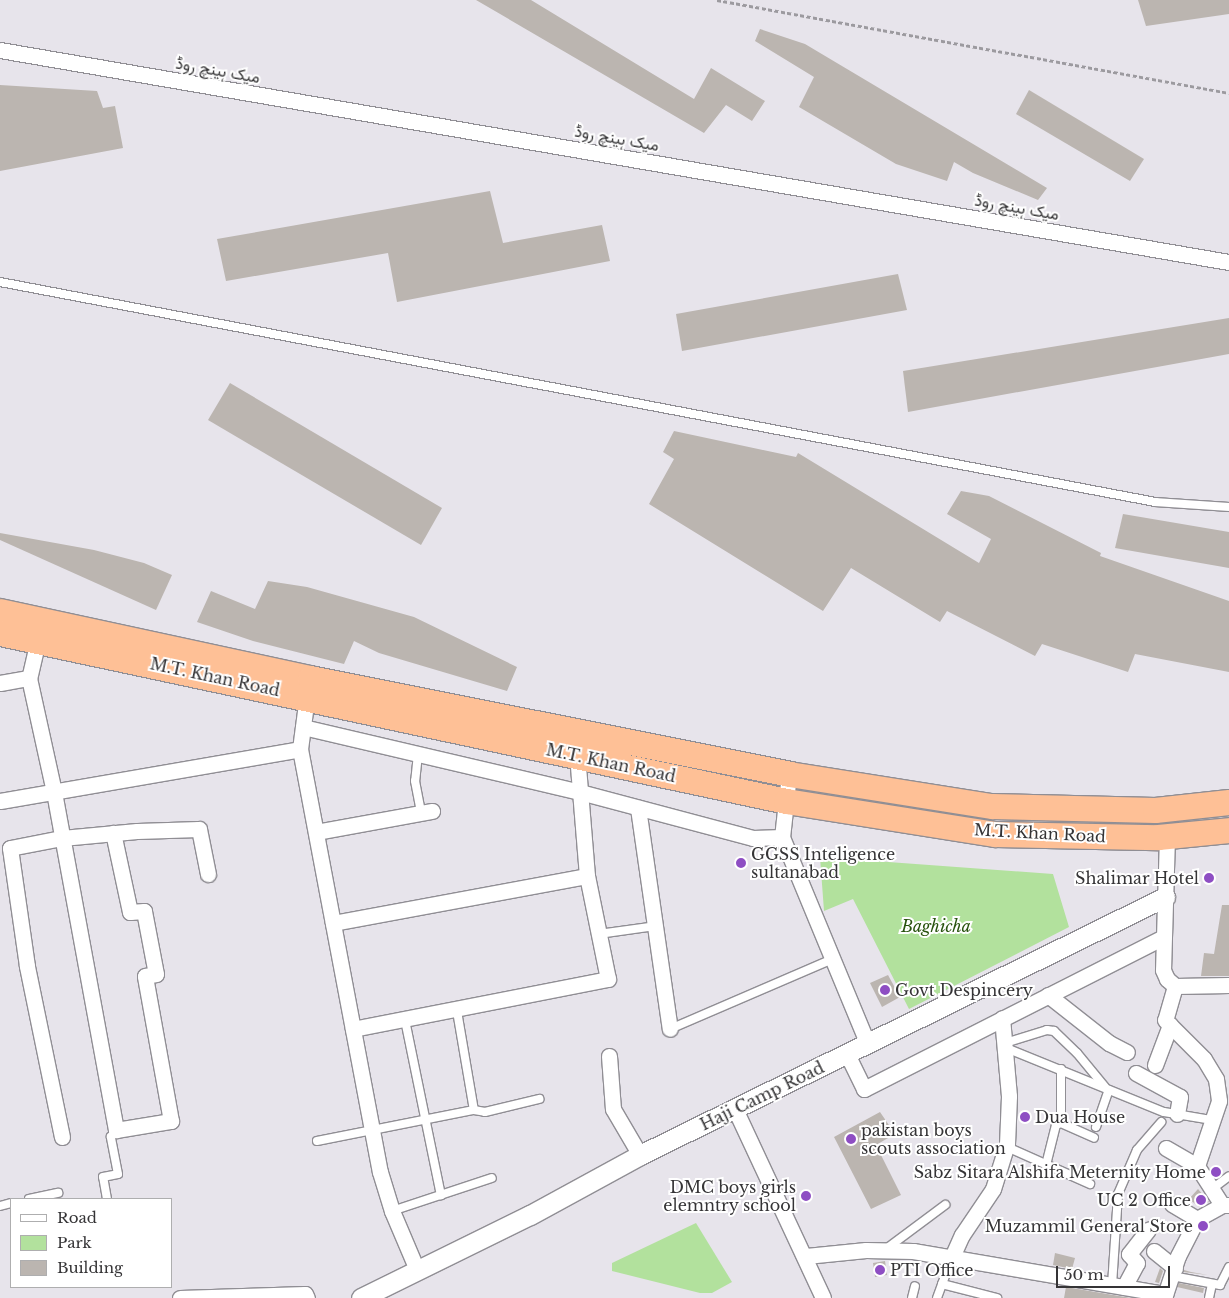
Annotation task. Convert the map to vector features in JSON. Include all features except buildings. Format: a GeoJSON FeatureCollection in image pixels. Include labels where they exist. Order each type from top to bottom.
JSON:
{"type":"FeatureCollection","features":[{"type":"Feature","properties":{"kind":"highway","name":"M.T. Khan Road"},"geometry":{"type":"LineString","coordinates":[[0,611],[310,678],[790,774],[992,806],[1155,810],[1229,802]]}},
{"type":"Feature","properties":{"kind":"highway","name":"M.T. Khan Road"},"geometry":{"type":"LineString","coordinates":[[0,633],[307,696],[786,801],[995,834],[1167,836],[1229,830]]}},
{"type":"Feature","properties":{"kind":"street","name":"میک ہینچ روڈ"},"geometry":{"type":"LineString","coordinates":[[0,50],[1229,262]]}},
{"type":"Feature","properties":{"kind":"street"},"geometry":{"type":"LineString","coordinates":[[38,640],[29,678],[54,792],[116,1130],[171,1121],[145,976],[156,974],[144,911],[130,912],[113,833]]}},
{"type":"Feature","properties":{"kind":"street"},"geometry":{"type":"LineString","coordinates":[[0,683],[29,678]]}},
{"type":"Feature","properties":{"kind":"street"},"geometry":{"type":"LineString","coordinates":[[307,696],[300,749],[353,1030],[372,1129],[392,1212],[417,1270]]}},
{"type":"Feature","properties":{"kind":"street"},"geometry":{"type":"LineString","coordinates":[[304,726],[580,792],[753,838],[782,837]]}},
{"type":"Feature","properties":{"kind":"street"},"geometry":{"type":"LineString","coordinates":[[0,801],[300,749]]}},
{"type":"Feature","properties":{"kind":"street"},"geometry":{"type":"LineString","coordinates":[[353,1030],[457,1011],[608,979],[587,876],[577,755]]}},
{"type":"Feature","properties":{"kind":"street"},"geometry":{"type":"LineString","coordinates":[[790,774],[782,837],[835,958],[867,1042]]}},
{"type":"Feature","properties":{"kind":"street"},"geometry":{"type":"LineString","coordinates":[[638,808],[657,926],[670,1029]]}},
{"type":"Feature","properties":{"kind":"street"},"geometry":{"type":"LineString","coordinates":[[316,832],[426,812]]}},
{"type":"Feature","properties":{"kind":"street"},"geometry":{"type":"LineString","coordinates":[[62,1136],[27,966],[10,848],[62,838],[113,833],[199,830],[208,874]]}},
{"type":"Feature","properties":{"kind":"street"},"geometry":{"type":"LineString","coordinates":[[1167,836],[1163,970],[1167,979],[1175,986],[1229,985]]}},
{"type":"Feature","properties":{"kind":"street"},"geometry":{"type":"LineString","coordinates":[[333,923],[587,876]]}},
{"type":"Feature","properties":{"kind":"street","name":"Haji Camp Road"},"geometry":{"type":"LineString","coordinates":[[361,1298],[530,1215],[640,1155],[735,1110],[847,1054],[867,1042],[1164,897]]}},
{"type":"Feature","properties":{"kind":"street"},"geometry":{"type":"LineString","coordinates":[[847,1054],[864,1089],[1164,936]]}},
{"type":"Feature","properties":{"kind":"street"},"geometry":{"type":"LineString","coordinates":[[1175,986],[1165,1020],[1204,1059],[1216,1079],[1224,1103],[1212,1120],[1197,1166]]}},
{"type":"Feature","properties":{"kind":"street"},"geometry":{"type":"LineString","coordinates":[[1048,996],[1109,1042],[1128,1052]]}},
{"type":"Feature","properties":{"kind":"street"},"geometry":{"type":"LineString","coordinates":[[952,1257],[962,1235],[993,1188],[1007,1147],[1009,1096],[1002,1018]]}},
{"type":"Feature","properties":{"kind":"street"},"geometry":{"type":"LineString","coordinates":[[1155,1065],[1170,1025]]}},
{"type":"Feature","properties":{"kind":"street"},"geometry":{"type":"LineString","coordinates":[[609,1056],[613,1109],[640,1155]]}},
{"type":"Feature","properties":{"kind":"street"},"geometry":{"type":"LineString","coordinates":[[1136,1073],[1180,1097],[1177,1114]]}},
{"type":"Feature","properties":{"kind":"street"},"geometry":{"type":"LineString","coordinates":[[735,1110],[806,1256],[823,1298]]}},
{"type":"Feature","properties":{"kind":"street"},"geometry":{"type":"LineString","coordinates":[[806,1256],[884,1250],[952,1257],[1118,1286],[1164,1296],[1197,1219],[1225,1205],[1197,1166],[1166,1148]]}},
{"type":"Feature","properties":{"kind":"street"},"geometry":{"type":"LineString","coordinates":[[1172,1204],[1197,1219]]}},
{"type":"Feature","properties":{"kind":"street"},"geometry":{"type":"LineString","coordinates":[[1118,1286],[1137,1263],[1129,1254],[1148,1230]]}},
{"type":"Feature","properties":{"kind":"street"},"geometry":{"type":"LineString","coordinates":[[1154,1251],[1173,1272]]}},
{"type":"Feature","properties":{"kind":"street"},"geometry":{"type":"LineString","coordinates":[[180,1298],[305,1294],[307,1298]]}},
{"type":"Feature","properties":{"kind":"lane"},"geometry":{"type":"LineString","coordinates":[[0,282],[1155,502],[1229,507]]}},
{"type":"Feature","properties":{"kind":"lane"},"geometry":{"type":"LineString","coordinates":[[418,754],[415,781],[426,812]]}},
{"type":"Feature","properties":{"kind":"lane"},"geometry":{"type":"LineString","coordinates":[[599,934],[657,926]]}},
{"type":"Feature","properties":{"kind":"lane"},"geometry":{"type":"LineString","coordinates":[[670,1029],[835,958]]}},
{"type":"Feature","properties":{"kind":"lane"},"geometry":{"type":"LineString","coordinates":[[457,1011],[474,1110]]}},
{"type":"Feature","properties":{"kind":"lane"},"geometry":{"type":"LineString","coordinates":[[405,1020],[441,1195]]}},
{"type":"Feature","properties":{"kind":"lane"},"geometry":{"type":"LineString","coordinates":[[1006,1046],[1047,1030],[1054,1031],[1077,1053],[1108,1089]]}},
{"type":"Feature","properties":{"kind":"lane"},"geometry":{"type":"LineString","coordinates":[[1006,1046],[1108,1089],[1177,1114],[1212,1120]]}},
{"type":"Feature","properties":{"kind":"lane"},"geometry":{"type":"LineString","coordinates":[[1061,1070],[1061,1122]]}},
{"type":"Feature","properties":{"kind":"lane"},"geometry":{"type":"LineString","coordinates":[[1096,1126],[1108,1089]]}},
{"type":"Feature","properties":{"kind":"lane"},"geometry":{"type":"LineString","coordinates":[[317,1141],[474,1110],[485,1112],[539,1099]]}},
{"type":"Feature","properties":{"kind":"lane"},"geometry":{"type":"LineString","coordinates":[[1061,1122],[1094,1138]]}},
{"type":"Feature","properties":{"kind":"lane"},"geometry":{"type":"LineString","coordinates":[[1046,1164],[1056,1125],[1061,1122]]}},
{"type":"Feature","properties":{"kind":"lane"},"geometry":{"type":"LineString","coordinates":[[1118,1286],[1118,1194],[1137,1150],[1161,1122]]}},
{"type":"Feature","properties":{"kind":"lane"},"geometry":{"type":"LineString","coordinates":[[107,1198],[103,1177],[118,1174],[111,1137],[116,1130]]}},
{"type":"Feature","properties":{"kind":"lane"},"geometry":{"type":"LineString","coordinates":[[1007,1147],[1090,1184]]}},
{"type":"Feature","properties":{"kind":"lane"},"geometry":{"type":"LineString","coordinates":[[1212,1188],[1229,1176]]}},
{"type":"Feature","properties":{"kind":"lane"},"geometry":{"type":"LineString","coordinates":[[392,1212],[492,1178]]}},
{"type":"Feature","properties":{"kind":"lane"},"geometry":{"type":"LineString","coordinates":[[33,1198],[58,1192]]}},
{"type":"Feature","properties":{"kind":"lane"},"geometry":{"type":"LineString","coordinates":[[884,1250],[946,1205]]}},
{"type":"Feature","properties":{"kind":"lane"},"geometry":{"type":"LineString","coordinates":[[937,1298],[952,1257]]}},
{"type":"Feature","properties":{"kind":"lane"},"geometry":{"type":"LineString","coordinates":[[1173,1272],[1220,1285],[1229,1267]]}},
{"type":"Feature","properties":{"kind":"lane"},"geometry":{"type":"LineString","coordinates":[[1222,1282],[1229,1289]]}},
{"type":"Feature","properties":{"kind":"lane"},"geometry":{"type":"LineString","coordinates":[[942,1284],[998,1298]]}},
{"type":"Feature","properties":{"kind":"lane"},"geometry":{"type":"LineString","coordinates":[[1209,1298],[1212,1284]]}},
{"type":"Feature","properties":{"kind":"lane"},"geometry":{"type":"LineString","coordinates":[[912,1298],[915,1286]]}},
{"type":"Feature","properties":{"kind":"path"},"geometry":{"type":"LineString","coordinates":[[717,0],[1229,93]]}},
{"type":"Feature","properties":{"kind":"green space","name":"Baghicha"},"geometry":{"type":"Polygon","coordinates":[[[820,857],[1053,874],[1069,927],[909,1009],[853,899],[824,911],[820,857]]]}},
{"type":"Feature","properties":{"kind":"green space"},"geometry":{"type":"Polygon","coordinates":[[[696,1223],[732,1282],[712,1293],[700,1293],[612,1271],[612,1263],[696,1223]]]}},
{"type":"Feature","properties":{"kind":"place","name":"GGSS Inteligence sultanabad"},"geometry":{"type":"Point","coordinates":[741,863]}},
{"type":"Feature","properties":{"kind":"place","name":"Shalimar Hotel"},"geometry":{"type":"Point","coordinates":[1209,878]}},
{"type":"Feature","properties":{"kind":"place","name":"Govt Despincery"},"geometry":{"type":"Point","coordinates":[885,990]}},
{"type":"Feature","properties":{"kind":"place","name":"Dua House"},"geometry":{"type":"Point","coordinates":[1025,1117]}},
{"type":"Feature","properties":{"kind":"place","name":"pakistan boys scouts association"},"geometry":{"type":"Point","coordinates":[851,1139]}},
{"type":"Feature","properties":{"kind":"place","name":"Sabz Sitara Alshifa Meternity Home"},"geometry":{"type":"Point","coordinates":[1216,1172]}},
{"type":"Feature","properties":{"kind":"place","name":"DMC boys girls elemntry school"},"geometry":{"type":"Point","coordinates":[806,1196]}},
{"type":"Feature","properties":{"kind":"place","name":"UC 2 Office"},"geometry":{"type":"Point","coordinates":[1201,1200]}},
{"type":"Feature","properties":{"kind":"place","name":"Muzammil General Store"},"geometry":{"type":"Point","coordinates":[1203,1226]}},
{"type":"Feature","properties":{"kind":"place","name":"PTI Office"},"geometry":{"type":"Point","coordinates":[880,1270]}}]}
